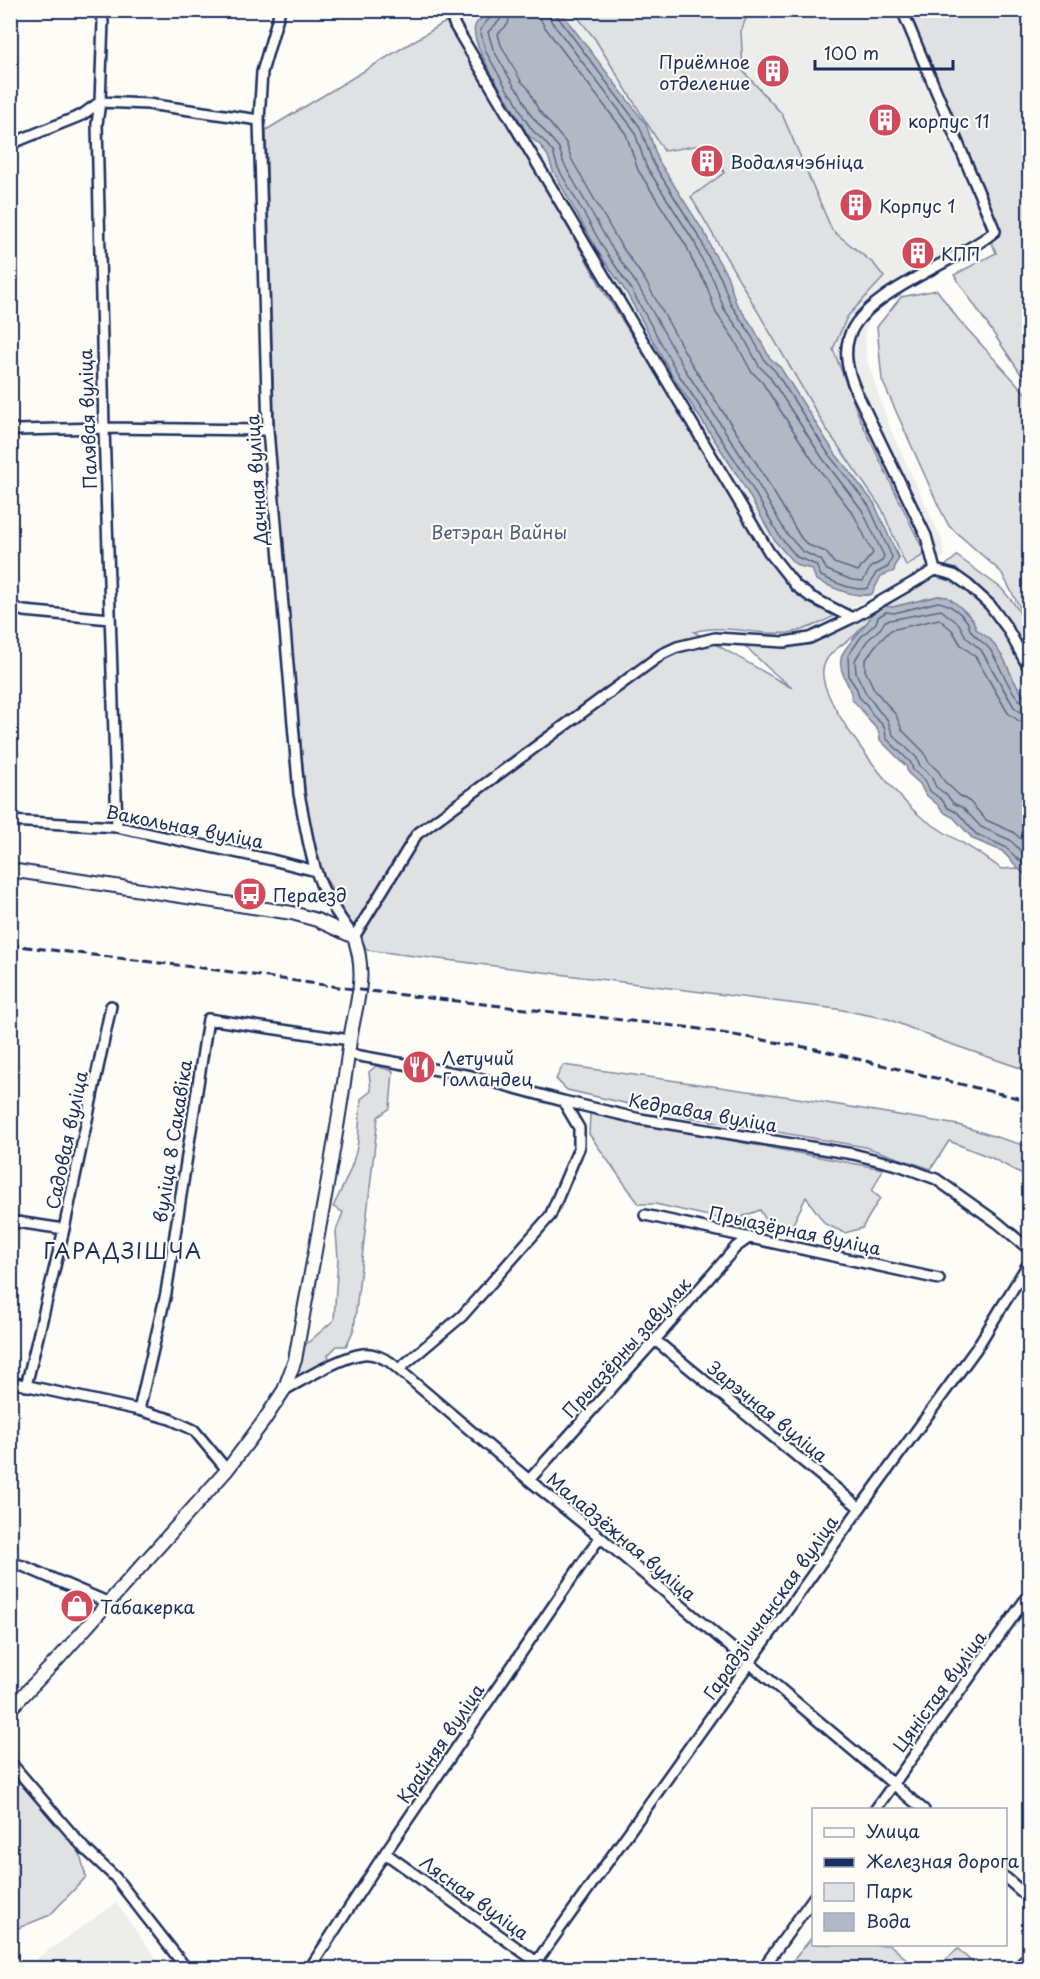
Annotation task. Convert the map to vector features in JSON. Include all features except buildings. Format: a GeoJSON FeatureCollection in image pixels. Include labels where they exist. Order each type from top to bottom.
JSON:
{"type":"FeatureCollection","features":[{"type":"Feature","properties":{"kind":"main road"},"geometry":{"type":"LineString","coordinates":[[10,870],[292,913],[317,920],[354,937],[361,967],[360,990],[295,1360],[284,1390],[227,1470],[59,1658],[10,1709]]}},
{"type":"Feature","properties":{"kind":"street","name":"Палявая вуліца"},"geometry":{"type":"LineString","coordinates":[[98,10],[103,21],[97,124],[117,827]]}},
{"type":"Feature","properties":{"kind":"street"},"geometry":{"type":"LineString","coordinates":[[902,10],[995,231],[983,241],[913,279],[873,306],[852,330],[846,347],[848,368],[856,391],[926,536],[934,570]]}},
{"type":"Feature","properties":{"kind":"street","name":"Дачная вуліца"},"geometry":{"type":"LineString","coordinates":[[281,12],[262,72],[259,120],[268,430],[299,794],[316,871],[333,908],[354,937]]}},
{"type":"Feature","properties":{"kind":"street"},"geometry":{"type":"LineString","coordinates":[[451,15],[455,26],[545,179],[769,552],[796,586],[811,597],[852,618]]}},
{"type":"Feature","properties":{"kind":"street"},"geometry":{"type":"LineString","coordinates":[[10,144],[82,115],[100,102],[148,104],[259,120]]}},
{"type":"Feature","properties":{"kind":"street"},"geometry":{"type":"LineString","coordinates":[[10,427],[17,430],[104,428],[268,430]]}},
{"type":"Feature","properties":{"kind":"street"},"geometry":{"type":"LineString","coordinates":[[354,937],[417,834],[662,654],[677,647],[715,638],[768,642],[797,641],[824,632],[852,618],[934,570],[954,575],[990,605],[1007,628],[1029,670]]}},
{"type":"Feature","properties":{"kind":"street"},"geometry":{"type":"LineString","coordinates":[[10,607],[110,619]]}},
{"type":"Feature","properties":{"kind":"street","name":"Вакольная вуліца"},"geometry":{"type":"LineString","coordinates":[[10,820],[117,827],[316,871]]}},
{"type":"Feature","properties":{"kind":"street","name":"Садовая вуліца"},"geometry":{"type":"LineString","coordinates":[[26,1386],[64,1229],[111,1006]]}},
{"type":"Feature","properties":{"kind":"street","name":"вуліца 8 Сакавіка"},"geometry":{"type":"LineString","coordinates":[[138,1410],[166,1293],[208,1019],[350,1040]]}},
{"type":"Feature","properties":{"kind":"street","name":"Кедравая вуліца"},"geometry":{"type":"LineString","coordinates":[[349,1054],[471,1076],[640,1119],[853,1154],[901,1166],[936,1179],[998,1223],[1029,1250]]}},
{"type":"Feature","properties":{"kind":"street"},"geometry":{"type":"LineString","coordinates":[[399,1369],[462,1316],[550,1216],[579,1148],[579,1128],[563,1101]]}},
{"type":"Feature","properties":{"kind":"street","name":"Прыазёрная вуліца"},"geometry":{"type":"LineString","coordinates":[[645,1215],[939,1279]]}},
{"type":"Feature","properties":{"kind":"street"},"geometry":{"type":"LineString","coordinates":[[10,1221],[64,1229]]}},
{"type":"Feature","properties":{"kind":"street","name":"Прыазёрны завулак"},"geometry":{"type":"LineString","coordinates":[[529,1480],[736,1247],[750,1237]]}},
{"type":"Feature","properties":{"kind":"street","name":"Гарадзішчанская вуліца"},"geometry":{"type":"LineString","coordinates":[[535,1966],[860,1508],[976,1349],[1029,1261]]}},
{"type":"Feature","properties":{"kind":"street","name":"Зарэчная вуліца"},"geometry":{"type":"LineString","coordinates":[[655,1340],[860,1508]]}},
{"type":"Feature","properties":{"kind":"street","name":"Маладзёжная вуліца"},"geometry":{"type":"LineString","coordinates":[[284,1390],[347,1358],[364,1354],[379,1356],[399,1369],[923,1808]]}},
{"type":"Feature","properties":{"kind":"street"},"geometry":{"type":"LineString","coordinates":[[10,1382],[171,1419],[194,1430],[227,1470]]}},
{"type":"Feature","properties":{"kind":"street","name":"Крайняя вуліца"},"geometry":{"type":"LineString","coordinates":[[310,1968],[385,1853],[600,1537]]}},
{"type":"Feature","properties":{"kind":"street"},"geometry":{"type":"LineString","coordinates":[[10,1563],[23,1566],[107,1602]]}},
{"type":"Feature","properties":{"kind":"street","name":"Цяністая вуліца"},"geometry":{"type":"LineString","coordinates":[[876,1808],[1029,1593]]}},
{"type":"Feature","properties":{"kind":"street"},"geometry":{"type":"LineString","coordinates":[[10,1762],[83,1847],[115,1877],[186,1968]]}},
{"type":"Feature","properties":{"kind":"street","name":"Лясная вуліца"},"geometry":{"type":"LineString","coordinates":[[385,1853],[535,1966],[545,1968]]}},
{"type":"Feature","properties":{"kind":"street"},"geometry":{"type":"LineString","coordinates":[[1007,1880],[1029,1899]]}},
{"type":"Feature","properties":{"kind":"street"},"geometry":{"type":"LineString","coordinates":[[764,1968],[812,1898]]}},
{"type":"Feature","properties":{"kind":"street"},"geometry":{"type":"LineString","coordinates":[[1018,1968],[1029,1954]]}},
{"type":"Feature","properties":{"kind":"shaded area"},"geometry":{"type":"Polygon","coordinates":[[[449,10],[896,11],[983,222],[981,239],[943,260],[942,273],[929,275],[885,299],[871,317],[865,331],[867,359],[883,408],[893,435],[941,537],[945,556],[920,572],[849,609],[831,604],[798,586],[719,472],[606,295],[519,141],[447,21],[449,10]]]}},
{"type":"Feature","properties":{"kind":"shaded area"},"geometry":{"type":"Polygon","coordinates":[[[10,1229],[22,1231],[11,1306],[10,1229]]]}},
{"type":"Feature","properties":{"kind":"shaded area"},"geometry":{"type":"Polygon","coordinates":[[[116,1903],[163,1968],[23,1968],[46,1952],[116,1903]]]}},
{"type":"Feature","properties":{"kind":"green space"},"geometry":{"type":"Polygon","coordinates":[[[573,11],[749,11],[741,31],[743,71],[782,114],[832,230],[874,264],[884,277],[847,317],[833,349],[860,419],[925,554],[906,566],[882,509],[825,427],[691,197],[724,173],[713,143],[664,151],[595,39],[573,11]]]}},
{"type":"Feature","properties":{"kind":"green space"},"geometry":{"type":"Polygon","coordinates":[[[901,11],[1029,11],[1029,385],[954,275],[996,253],[901,11]]]}},
{"type":"Feature","properties":{"kind":"green space","name":"Ветэран Вайны"},"geometry":{"type":"Polygon","coordinates":[[[447,21],[519,141],[606,295],[719,472],[798,586],[831,604],[849,609],[812,626],[788,633],[729,629],[694,632],[792,688],[744,645],[781,647],[797,645],[825,636],[872,613],[871,618],[856,634],[836,649],[824,664],[825,684],[845,725],[877,770],[920,816],[1001,869],[1018,868],[1029,879],[1029,1071],[942,1041],[888,1019],[837,1009],[367,950],[341,910],[322,873],[307,809],[276,482],[266,130],[447,21]]]}},
{"type":"Feature","properties":{"kind":"green space"},"geometry":{"type":"Polygon","coordinates":[[[937,290],[958,319],[1029,397],[1029,625],[1001,572],[949,526],[882,380],[877,327],[901,297],[937,290]]]}},
{"type":"Feature","properties":{"kind":"green space"},"geometry":{"type":"Polygon","coordinates":[[[957,556],[1001,588],[1029,627],[1029,702],[1014,681],[1004,659],[976,629],[968,614],[947,597],[938,596],[893,607],[885,606],[930,579],[957,556]]]}},
{"type":"Feature","properties":{"kind":"green space"},"geometry":{"type":"Polygon","coordinates":[[[563,1065],[791,1097],[958,1125],[1029,1147],[1029,1178],[992,1158],[949,1141],[931,1169],[865,1147],[677,1115],[567,1090],[556,1079],[563,1065]]]}},
{"type":"Feature","properties":{"kind":"green space"},"geometry":{"type":"Polygon","coordinates":[[[376,1066],[393,1071],[390,1108],[378,1117],[354,1329],[346,1346],[337,1346],[328,1355],[330,1361],[295,1378],[303,1347],[334,1320],[338,1258],[336,1231],[343,1212],[333,1207],[354,1158],[358,1141],[361,1099],[371,1091],[369,1072],[376,1066]]]}},
{"type":"Feature","properties":{"kind":"green space"},"geometry":{"type":"Polygon","coordinates":[[[590,1114],[883,1169],[872,1191],[880,1198],[862,1228],[845,1233],[825,1224],[806,1197],[791,1228],[773,1232],[760,1210],[731,1221],[655,1204],[639,1204],[589,1134],[590,1114]]]}},
{"type":"Feature","properties":{"kind":"green space"},"geometry":{"type":"Polygon","coordinates":[[[11,1772],[79,1850],[86,1877],[50,1915],[11,1931],[11,1772]]]}},
{"type":"Feature","properties":{"kind":"green space"},"geometry":{"type":"Polygon","coordinates":[[[812,1937],[812,1946],[891,1946],[917,1968],[787,1968],[812,1937]]]}},
{"type":"Feature","properties":{"kind":"green space"},"geometry":{"type":"Polygon","coordinates":[[[958,1949],[978,1968],[936,1968],[958,1949]]]}},
{"type":"Feature","properties":{"kind":"water"},"geometry":{"type":"Polygon","coordinates":[[[492,10],[560,11],[646,124],[658,160],[707,237],[727,275],[736,303],[753,327],[770,358],[780,367],[834,452],[874,503],[899,559],[894,571],[881,576],[872,594],[851,594],[816,580],[812,569],[793,562],[775,541],[738,476],[672,375],[626,292],[599,253],[553,171],[548,156],[528,135],[490,71],[474,32],[478,21],[492,10]]]}},
{"type":"Feature","properties":{"kind":"water"},"geometry":{"type":"Polygon","coordinates":[[[938,596],[947,597],[958,605],[973,620],[976,629],[991,640],[1004,659],[1014,681],[1029,702],[1029,879],[1002,851],[973,839],[954,818],[945,813],[925,794],[920,784],[908,773],[906,766],[880,740],[878,730],[852,700],[841,667],[842,655],[868,622],[872,613],[885,606],[893,607],[938,596]]]}},
{"type":"Feature","properties":{"kind":"railway"},"geometry":{"type":"LineString","coordinates":[[10,945],[360,990],[693,1028],[816,1049],[1030,1101]]}},
{"type":"Feature","properties":{"kind":"place","name":"Приёмное отделение"},"geometry":{"type":"Point","coordinates":[773,71]}},
{"type":"Feature","properties":{"kind":"place","name":"корпус 11"},"geometry":{"type":"Point","coordinates":[885,120]}},
{"type":"Feature","properties":{"kind":"place","name":"Водалячэбніца"},"geometry":{"type":"Point","coordinates":[707,161]}},
{"type":"Feature","properties":{"kind":"place","name":"Корпус 1"},"geometry":{"type":"Point","coordinates":[856,205]}},
{"type":"Feature","properties":{"kind":"place","name":"КПП"},"geometry":{"type":"Point","coordinates":[918,253]}},
{"type":"Feature","properties":{"kind":"place","name":"Пераезд"},"geometry":{"type":"Point","coordinates":[250,894]}},
{"type":"Feature","properties":{"kind":"place","name":"Летучий Голландец"},"geometry":{"type":"Point","coordinates":[419,1067]}},
{"type":"Feature","properties":{"kind":"place","name":"Табакерка"},"geometry":{"type":"Point","coordinates":[77,1606]}},
{"type":"Feature","properties":{"kind":"district","name":"ГАРАДЗІШЧА"},"geometry":{"type":"Point","coordinates":[123,1250]}}]}
